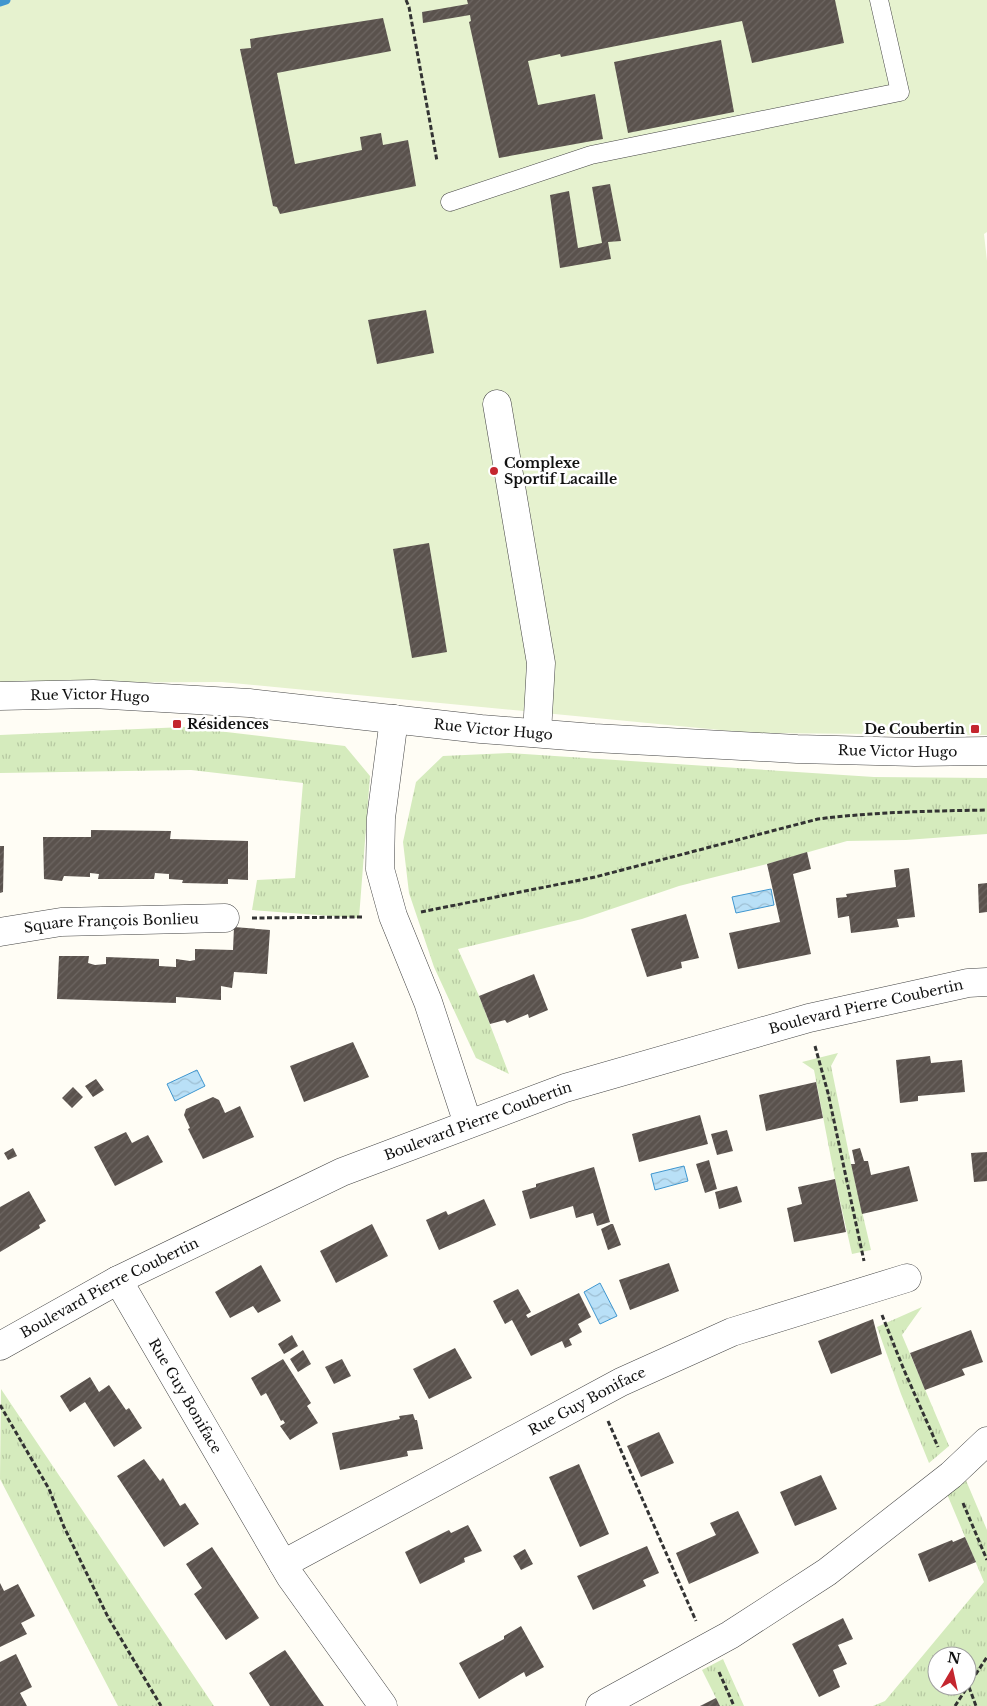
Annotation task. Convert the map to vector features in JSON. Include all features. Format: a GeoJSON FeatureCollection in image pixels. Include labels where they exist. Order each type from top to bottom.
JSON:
{"type":"FeatureCollection","features":[{"type":"Feature","properties":{"kind":"street"},"geometry":{"type":"LineString","coordinates":[[497,404],[541,663],[536,733]]}},
{"type":"Feature","properties":{"kind":"street","name":"Rue Victor Hugo"},"geometry":{"type":"LineString","coordinates":[[0,696],[93,694],[248,703],[394,720],[594,738],[915,752],[987,751]]}},
{"type":"Feature","properties":{"kind":"street"},"geometry":{"type":"LineString","coordinates":[[394,720],[381,818],[380,869],[393,916],[428,1002],[468,1124]]}},
{"type":"Feature","properties":{"kind":"street","name":"Square François Bonlieu"},"geometry":{"type":"LineString","coordinates":[[0,932],[61,922],[225,918]]}},
{"type":"Feature","properties":{"kind":"street","name":"Boulevard Pierre Coubertin"},"geometry":{"type":"LineString","coordinates":[[0,1346],[118,1280],[342,1172],[564,1088],[808,1018],[968,983],[987,982]]}},
{"type":"Feature","properties":{"kind":"street","name":"Rue Guy Boniface"},"geometry":{"type":"LineString","coordinates":[[283,1564],[621,1382],[732,1332],[908,1278]]}},
{"type":"Feature","properties":{"kind":"street","name":"Rue Guy Boniface"},"geometry":{"type":"LineString","coordinates":[[118,1280],[283,1564],[383,1706]]}},
{"type":"Feature","properties":{"kind":"street"},"geometry":{"type":"LineString","coordinates":[[600,1706],[730,1635],[827,1572],[951,1474],[987,1442]]}},
{"type":"Feature","properties":{"kind":"lane"},"geometry":{"type":"LineString","coordinates":[[450,202],[591,155],[900,92],[879,0]]}},
{"type":"Feature","properties":{"kind":"path"},"geometry":{"type":"LineString","coordinates":[[406,0],[409,7],[437,161]]}},
{"type":"Feature","properties":{"kind":"path"},"geometry":{"type":"LineString","coordinates":[[225,918],[393,916],[448,908],[595,877],[818,819],[920,811],[987,810]]}},
{"type":"Feature","properties":{"kind":"path"},"geometry":{"type":"LineString","coordinates":[[597,1395],[734,1706]]}},
{"type":"Feature","properties":{"kind":"path"},"geometry":{"type":"LineString","coordinates":[[0,1405],[49,1489],[64,1527],[108,1617],[161,1706]]}},
{"type":"Feature","properties":{"kind":"path"},"geometry":{"type":"LineString","coordinates":[[977,1674],[987,1657]]}},
{"type":"Feature","properties":{"kind":"green space","name":"Complexe Sportif Lacaille"},"geometry":{"type":"Polygon","coordinates":[[[11,0],[987,0],[987,232],[984,234],[987,261],[987,735],[751,733],[222,682],[0,683],[0,3],[11,0]]]}},
{"type":"Feature","properties":{"kind":"green space"},"geometry":{"type":"Polygon","coordinates":[[[184,727],[345,746],[370,776],[359,918],[252,910],[257,880],[295,878],[303,783],[191,770],[0,773],[0,735],[184,727]]]}},
{"type":"Feature","properties":{"kind":"green space"},"geometry":{"type":"Polygon","coordinates":[[[509,753],[874,777],[987,778],[987,834],[906,840],[847,841],[767,864],[679,886],[582,919],[458,949],[479,996],[509,1074],[476,1058],[434,967],[409,893],[403,842],[416,782],[443,756],[509,753]]]}},
{"type":"Feature","properties":{"kind":"green space"},"geometry":{"type":"Polygon","coordinates":[[[838,1053],[831,1066],[871,1250],[852,1254],[814,1070],[802,1062],[838,1053]]]}},
{"type":"Feature","properties":{"kind":"green space"},"geometry":{"type":"Polygon","coordinates":[[[922,1307],[902,1335],[949,1446],[929,1463],[901,1394],[877,1327],[922,1307]]]}},
{"type":"Feature","properties":{"kind":"green space"},"geometry":{"type":"Polygon","coordinates":[[[1,1389],[214,1706],[118,1706],[0,1479],[1,1389]]]}},
{"type":"Feature","properties":{"kind":"green space"},"geometry":{"type":"Polygon","coordinates":[[[965,1478],[987,1530],[987,1706],[873,1706],[885,1701],[927,1651],[927,1696],[977,1696],[977,1646],[931,1646],[984,1582],[947,1494],[965,1478]]]}},
{"type":"Feature","properties":{"kind":"green space"},"geometry":{"type":"Polygon","coordinates":[[[723,1659],[744,1706],[720,1706],[702,1670],[723,1659]]]}},
{"type":"Feature","properties":{"kind":"water"},"geometry":{"type":"Polygon","coordinates":[[[771,889],[774,905],[736,913],[732,897],[771,889]]]}},
{"type":"Feature","properties":{"kind":"water"},"geometry":{"type":"Polygon","coordinates":[[[197,1070],[205,1086],[175,1101],[167,1084],[197,1070]]]}},
{"type":"Feature","properties":{"kind":"water"},"geometry":{"type":"Polygon","coordinates":[[[684,1166],[688,1181],[655,1190],[651,1174],[684,1166]]]}},
{"type":"Feature","properties":{"kind":"water"},"geometry":{"type":"Polygon","coordinates":[[[600,1283],[617,1316],[600,1324],[584,1292],[600,1283]]]}},
{"type":"Feature","properties":{"kind":"building"},"geometry":{"type":"Polygon","coordinates":[[[467,0],[835,0],[844,43],[752,63],[742,21],[561,57],[560,54],[528,61],[538,105],[595,94],[603,139],[499,158],[469,22],[471,21],[470,15],[423,23],[422,12],[468,4],[467,0]]]}},
{"type":"Feature","properties":{"kind":"building"},"geometry":{"type":"Polygon","coordinates":[[[383,18],[391,51],[277,73],[295,164],[362,150],[360,137],[381,133],[383,145],[408,140],[416,186],[280,214],[277,207],[273,206],[240,49],[251,48],[250,39],[383,18]]]}},
{"type":"Feature","properties":{"kind":"building"},"geometry":{"type":"Polygon","coordinates":[[[721,40],[734,112],[628,133],[614,62],[721,40]]]}},
{"type":"Feature","properties":{"kind":"building"},"geometry":{"type":"Polygon","coordinates":[[[610,184],[621,241],[608,242],[611,259],[560,268],[550,195],[569,191],[578,248],[602,243],[592,187],[610,184]]]}},
{"type":"Feature","properties":{"kind":"building"},"geometry":{"type":"Polygon","coordinates":[[[426,310],[434,353],[377,364],[368,320],[426,310]]]}},
{"type":"Feature","properties":{"kind":"building"},"geometry":{"type":"Polygon","coordinates":[[[429,543],[447,652],[412,658],[393,549],[429,543]]]}},
{"type":"Feature","properties":{"kind":"building"},"geometry":{"type":"Polygon","coordinates":[[[91,830],[171,831],[170,839],[248,841],[248,880],[228,879],[228,884],[182,883],[183,880],[169,879],[169,874],[155,873],[154,879],[98,879],[99,874],[90,873],[90,877],[64,876],[62,881],[44,879],[43,837],[91,837],[91,830]]]}},
{"type":"Feature","properties":{"kind":"building"},"geometry":{"type":"Polygon","coordinates":[[[0,846],[4,846],[3,892],[0,893],[0,846]]]}},
{"type":"Feature","properties":{"kind":"building"},"geometry":{"type":"Polygon","coordinates":[[[807,852],[811,869],[793,874],[811,954],[738,969],[729,933],[780,922],[767,864],[807,852]]]}},
{"type":"Feature","properties":{"kind":"building"},"geometry":{"type":"Polygon","coordinates":[[[909,868],[915,917],[897,919],[899,927],[851,933],[849,916],[838,918],[836,898],[847,897],[846,894],[896,887],[894,870],[909,868]]]}},
{"type":"Feature","properties":{"kind":"building"},"geometry":{"type":"Polygon","coordinates":[[[987,883],[987,912],[979,913],[978,884],[987,883]]]}},
{"type":"Feature","properties":{"kind":"building"},"geometry":{"type":"Polygon","coordinates":[[[686,914],[699,958],[681,962],[682,968],[647,977],[631,929],[686,914]]]}},
{"type":"Feature","properties":{"kind":"building"},"geometry":{"type":"Polygon","coordinates":[[[234,927],[270,930],[267,974],[234,972],[232,988],[221,986],[221,1000],[176,997],[176,1003],[57,999],[59,956],[89,956],[88,963],[95,965],[106,964],[106,957],[159,959],[159,966],[176,967],[176,959],[195,960],[195,949],[233,950],[234,927]]]}},
{"type":"Feature","properties":{"kind":"building"},"geometry":{"type":"Polygon","coordinates":[[[534,974],[548,1010],[529,1018],[528,1014],[507,1023],[505,1020],[490,1024],[479,996],[534,974]]]}},
{"type":"Feature","properties":{"kind":"building"},"geometry":{"type":"Polygon","coordinates":[[[353,1042],[369,1077],[304,1102],[290,1066],[353,1042]]]}},
{"type":"Feature","properties":{"kind":"building"},"geometry":{"type":"Polygon","coordinates":[[[930,1056],[931,1063],[962,1060],[965,1092],[918,1096],[918,1101],[900,1103],[896,1060],[930,1056]]]}},
{"type":"Feature","properties":{"kind":"building"},"geometry":{"type":"Polygon","coordinates":[[[96,1079],[104,1090],[93,1097],[85,1086],[96,1079]]]}},
{"type":"Feature","properties":{"kind":"building"},"geometry":{"type":"Polygon","coordinates":[[[816,1082],[823,1118],[766,1131],[759,1095],[816,1082]]]}},
{"type":"Feature","properties":{"kind":"building"},"geometry":{"type":"Polygon","coordinates":[[[73,1087],[83,1097],[72,1108],[62,1098],[73,1087]]]}},
{"type":"Feature","properties":{"kind":"building"},"geometry":{"type":"Polygon","coordinates":[[[213,1097],[219,1100],[225,1113],[240,1106],[254,1137],[203,1159],[188,1129],[190,1128],[184,1115],[186,1109],[213,1097]]]}},
{"type":"Feature","properties":{"kind":"building"},"geometry":{"type":"Polygon","coordinates":[[[700,1115],[708,1144],[639,1162],[632,1134],[700,1115]]]}},
{"type":"Feature","properties":{"kind":"building"},"geometry":{"type":"Polygon","coordinates":[[[727,1130],[733,1151],[717,1155],[711,1134],[727,1130]]]}},
{"type":"Feature","properties":{"kind":"building"},"geometry":{"type":"Polygon","coordinates":[[[126,1132],[132,1143],[148,1135],[163,1162],[115,1186],[94,1147],[126,1132]]]}},
{"type":"Feature","properties":{"kind":"building"},"geometry":{"type":"Polygon","coordinates":[[[13,1148],[17,1156],[8,1160],[4,1153],[13,1148]]]}},
{"type":"Feature","properties":{"kind":"building"},"geometry":{"type":"Polygon","coordinates":[[[860,1148],[864,1161],[868,1161],[871,1175],[909,1166],[918,1201],[862,1214],[851,1164],[855,1164],[852,1150],[860,1148]]]}},
{"type":"Feature","properties":{"kind":"building"},"geometry":{"type":"Polygon","coordinates":[[[987,1152],[987,1181],[974,1182],[971,1153],[987,1152]]]}},
{"type":"Feature","properties":{"kind":"building"},"geometry":{"type":"Polygon","coordinates":[[[709,1160],[717,1189],[705,1193],[696,1164],[709,1160]]]}},
{"type":"Feature","properties":{"kind":"building"},"geometry":{"type":"Polygon","coordinates":[[[594,1167],[610,1222],[597,1226],[593,1213],[576,1218],[573,1206],[530,1219],[522,1191],[536,1187],[536,1184],[594,1167]]]}},
{"type":"Feature","properties":{"kind":"building"},"geometry":{"type":"Polygon","coordinates":[[[835,1179],[846,1232],[794,1242],[787,1208],[802,1204],[798,1187],[835,1179]]]}},
{"type":"Feature","properties":{"kind":"building"},"geometry":{"type":"Polygon","coordinates":[[[737,1186],[742,1202],[719,1209],[715,1192],[737,1186]]]}},
{"type":"Feature","properties":{"kind":"building"},"geometry":{"type":"Polygon","coordinates":[[[29,1191],[46,1221],[39,1225],[40,1228],[0,1252],[0,1207],[29,1191]]]}},
{"type":"Feature","properties":{"kind":"building"},"geometry":{"type":"Polygon","coordinates":[[[484,1199],[496,1225],[439,1250],[426,1220],[446,1211],[448,1215],[484,1199]]]}},
{"type":"Feature","properties":{"kind":"building"},"geometry":{"type":"Polygon","coordinates":[[[372,1224],[388,1256],[336,1283],[320,1251],[372,1224]]]}},
{"type":"Feature","properties":{"kind":"building"},"geometry":{"type":"Polygon","coordinates":[[[613,1224],[621,1245],[608,1250],[601,1229],[613,1224]]]}},
{"type":"Feature","properties":{"kind":"building"},"geometry":{"type":"Polygon","coordinates":[[[669,1263],[679,1291],[630,1310],[619,1280],[669,1263]]]}},
{"type":"Feature","properties":{"kind":"building"},"geometry":{"type":"Polygon","coordinates":[[[261,1265],[281,1301],[258,1313],[253,1306],[230,1318],[215,1292],[261,1265]]]}},
{"type":"Feature","properties":{"kind":"building"},"geometry":{"type":"Polygon","coordinates":[[[518,1289],[531,1312],[526,1315],[528,1318],[579,1293],[591,1317],[578,1324],[582,1332],[569,1339],[572,1345],[565,1348],[562,1341],[531,1356],[512,1320],[505,1324],[493,1301],[518,1289]]]}},
{"type":"Feature","properties":{"kind":"building"},"geometry":{"type":"Polygon","coordinates":[[[873,1319],[882,1354],[831,1374],[818,1341],[873,1319]]]}},
{"type":"Feature","properties":{"kind":"building"},"geometry":{"type":"Polygon","coordinates":[[[971,1330],[983,1362],[962,1369],[965,1375],[925,1390],[910,1353],[971,1330]]]}},
{"type":"Feature","properties":{"kind":"building"},"geometry":{"type":"Polygon","coordinates":[[[292,1335],[298,1346],[284,1354],[278,1344],[292,1335]]]}},
{"type":"Feature","properties":{"kind":"building"},"geometry":{"type":"Polygon","coordinates":[[[455,1348],[472,1378],[429,1399],[413,1369],[455,1348]]]}},
{"type":"Feature","properties":{"kind":"building"},"geometry":{"type":"Polygon","coordinates":[[[303,1350],[311,1364],[298,1372],[290,1359],[303,1350]]]}},
{"type":"Feature","properties":{"kind":"building"},"geometry":{"type":"Polygon","coordinates":[[[283,1359],[311,1403],[307,1406],[318,1423],[290,1440],[280,1426],[285,1423],[283,1420],[281,1421],[266,1393],[261,1396],[251,1378],[283,1359]]]}},
{"type":"Feature","properties":{"kind":"building"},"geometry":{"type":"Polygon","coordinates":[[[342,1359],[351,1376],[334,1384],[325,1367],[342,1359]]]}},
{"type":"Feature","properties":{"kind":"building"},"geometry":{"type":"Polygon","coordinates":[[[90,1377],[99,1392],[109,1385],[126,1410],[129,1408],[142,1428],[114,1447],[85,1402],[70,1412],[60,1396],[90,1377]]]}},
{"type":"Feature","properties":{"kind":"building"},"geometry":{"type":"Polygon","coordinates":[[[413,1414],[415,1420],[417,1420],[423,1449],[407,1451],[408,1456],[340,1470],[332,1433],[400,1419],[399,1416],[413,1414]]]}},
{"type":"Feature","properties":{"kind":"building"},"geometry":{"type":"Polygon","coordinates":[[[659,1432],[674,1463],[641,1477],[627,1446],[659,1432]]]}},
{"type":"Feature","properties":{"kind":"building"},"geometry":{"type":"Polygon","coordinates":[[[144,1459],[160,1481],[163,1478],[180,1506],[185,1503],[199,1524],[164,1547],[117,1476],[144,1459]]]}},
{"type":"Feature","properties":{"kind":"building"},"geometry":{"type":"Polygon","coordinates":[[[579,1464],[609,1534],[580,1547],[549,1477],[579,1464]]]}},
{"type":"Feature","properties":{"kind":"building"},"geometry":{"type":"Polygon","coordinates":[[[821,1475],[837,1509],[795,1526],[780,1492],[821,1475]]]}},
{"type":"Feature","properties":{"kind":"building"},"geometry":{"type":"Polygon","coordinates":[[[738,1511],[759,1553],[689,1584],[676,1553],[716,1535],[710,1523],[738,1511]]]}},
{"type":"Feature","properties":{"kind":"building"},"geometry":{"type":"Polygon","coordinates":[[[468,1525],[482,1551],[464,1558],[465,1562],[420,1584],[405,1552],[449,1530],[451,1533],[468,1525]]]}},
{"type":"Feature","properties":{"kind":"building"},"geometry":{"type":"Polygon","coordinates":[[[965,1537],[976,1562],[929,1582],[918,1554],[952,1540],[953,1542],[965,1537]]]}},
{"type":"Feature","properties":{"kind":"building"},"geometry":{"type":"Polygon","coordinates":[[[647,1546],[659,1573],[643,1580],[646,1586],[593,1610],[577,1576],[647,1546]]]}},
{"type":"Feature","properties":{"kind":"building"},"geometry":{"type":"Polygon","coordinates":[[[212,1547],[259,1618],[226,1640],[194,1594],[202,1588],[186,1564],[212,1547]]]}},
{"type":"Feature","properties":{"kind":"building"},"geometry":{"type":"Polygon","coordinates":[[[525,1549],[533,1564],[521,1570],[513,1556],[525,1549]]]}},
{"type":"Feature","properties":{"kind":"building"},"geometry":{"type":"Polygon","coordinates":[[[0,1583],[4,1591],[18,1584],[35,1616],[21,1623],[27,1634],[0,1647],[0,1583]]]}},
{"type":"Feature","properties":{"kind":"building"},"geometry":{"type":"Polygon","coordinates":[[[843,1618],[853,1639],[838,1645],[847,1664],[833,1670],[840,1687],[819,1697],[792,1644],[843,1618]]]}},
{"type":"Feature","properties":{"kind":"building"},"geometry":{"type":"Polygon","coordinates":[[[521,1626],[544,1667],[526,1677],[524,1672],[479,1699],[459,1663],[504,1639],[504,1636],[521,1626]]]}},
{"type":"Feature","properties":{"kind":"building"},"geometry":{"type":"Polygon","coordinates":[[[285,1650],[324,1706],[270,1706],[249,1673],[285,1650]]]}},
{"type":"Feature","properties":{"kind":"building"},"geometry":{"type":"Polygon","coordinates":[[[16,1654],[32,1687],[20,1693],[27,1706],[0,1706],[0,1662],[16,1654]]]}},
{"type":"Feature","properties":{"kind":"building"},"geometry":{"type":"Polygon","coordinates":[[[716,1698],[720,1706],[700,1706],[716,1698]]]}},
{"type":"Feature","properties":{"kind":"waterway"},"geometry":{"type":"LineString","coordinates":[[0,2],[6,0]]}},
{"type":"Feature","properties":{"kind":"place","name":"Complexe Sportif Lacaille"},"geometry":{"type":"Point","coordinates":[494,471]}},
{"type":"Feature","properties":{"kind":"place","name":"Résidences"},"geometry":{"type":"Point","coordinates":[177,724]}},
{"type":"Feature","properties":{"kind":"place","name":"De Coubertin"},"geometry":{"type":"Point","coordinates":[975,729]}}]}
